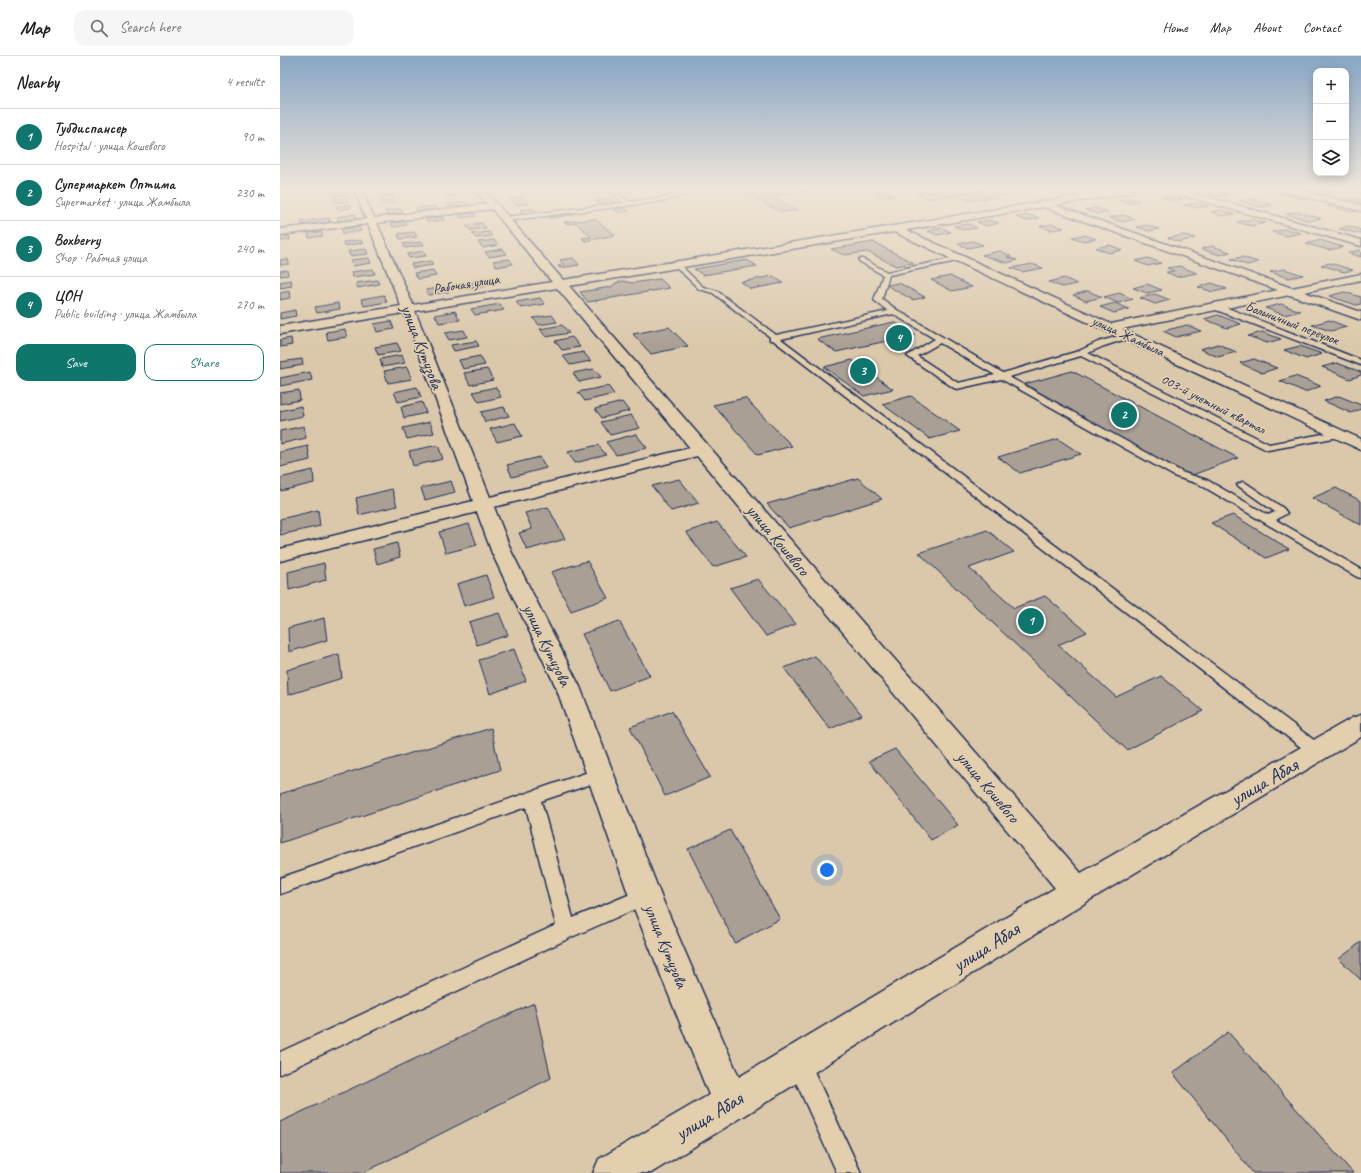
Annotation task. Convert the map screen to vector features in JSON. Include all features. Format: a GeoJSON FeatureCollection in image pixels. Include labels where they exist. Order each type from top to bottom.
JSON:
{"type":"FeatureCollection","features":[{"type":"Feature","properties":{"kind":"street","name":"улица Кутузова"},"geometry":{"type":"LineString","coordinates":[[381,242],[408,308],[502,553],[568,687],[645,896],[731,1103]]}},
{"type":"Feature","properties":{"kind":"street","name":"улица Кошевого"},"geometry":{"type":"LineString","coordinates":[[524,242],[1077,891]]}},
{"type":"Feature","properties":{"kind":"street","name":"Рабочая улица"},"geometry":{"type":"LineString","coordinates":[[280,330],[808,242]]}},
{"type":"Feature","properties":{"kind":"street","name":"улица Жамбыла"},"geometry":{"type":"LineString","coordinates":[[924,242],[1361,445]]}},
{"type":"Feature","properties":{"kind":"street"},"geometry":{"type":"LineString","coordinates":[[1156,242],[1290,292],[1361,316]]}},
{"type":"Feature","properties":{"kind":"street"},"geometry":{"type":"LineString","coordinates":[[1109,328],[1361,277]]}},
{"type":"Feature","properties":{"kind":"street"},"geometry":{"type":"LineString","coordinates":[[280,555],[702,450]]}},
{"type":"Feature","properties":{"kind":"street","name":"улица Абая"},"geometry":{"type":"LineString","coordinates":[[613,1173],[731,1103],[1077,891],[1361,725]]}},
{"type":"Feature","properties":{"kind":"lane"},"geometry":{"type":"LineString","coordinates":[[861,260],[886,274],[960,259]]}},
{"type":"Feature","properties":{"kind":"lane"},"geometry":{"type":"LineString","coordinates":[[676,264],[701,288],[715,292],[773,338],[1317,751]]}},
{"type":"Feature","properties":{"kind":"lane"},"geometry":{"type":"LineString","coordinates":[[886,274],[878,300],[894,312],[1002,376],[1180,475],[1200,480],[1361,574]]}},
{"type":"Feature","properties":{"kind":"lane","name":"Больничный переулок"},"geometry":{"type":"LineString","coordinates":[[1214,306],[1361,363]]}},
{"type":"Feature","properties":{"kind":"lane"},"geometry":{"type":"LineString","coordinates":[[773,338],[894,312]]}},
{"type":"Feature","properties":{"kind":"lane"},"geometry":{"type":"LineString","coordinates":[[941,340],[911,356],[957,386],[1002,376],[1082,353],[1101,344],[1126,336]]}},
{"type":"Feature","properties":{"kind":"lane","name":"003-й учетный квартал"},"geometry":{"type":"LineString","coordinates":[[1082,353],[1268,447],[1339,434]]}},
{"type":"Feature","properties":{"kind":"lane"},"geometry":{"type":"LineString","coordinates":[[1242,485],[1279,510],[1281,513],[1267,520]]}},
{"type":"Feature","properties":{"kind":"lane"},"geometry":{"type":"LineString","coordinates":[[280,886],[600,774]]}},
{"type":"Feature","properties":{"kind":"lane"},"geometry":{"type":"LineString","coordinates":[[532,798],[567,930]]}},
{"type":"Feature","properties":{"kind":"lane"},"geometry":{"type":"LineString","coordinates":[[280,1063],[567,930],[645,896]]}},
{"type":"Feature","properties":{"kind":"lane"},"geometry":{"type":"LineString","coordinates":[[798,1062],[849,1173]]}},
{"type":"Feature","properties":{"kind":"building"},"geometry":{"type":"Polygon","coordinates":[[[343,242],[363,243],[344,246],[343,242]]]}},
{"type":"Feature","properties":{"kind":"building"},"geometry":{"type":"Polygon","coordinates":[[[422,242],[424,245],[405,248],[403,244],[422,242]]]}},
{"type":"Feature","properties":{"kind":"building"},"geometry":{"type":"Polygon","coordinates":[[[478,242],[496,242],[498,245],[483,248],[478,242]]]}},
{"type":"Feature","properties":{"kind":"building"},"geometry":{"type":"Polygon","coordinates":[[[873,242],[914,263],[896,266],[868,252],[844,255],[831,249],[873,242]]]}},
{"type":"Feature","properties":{"kind":"building"},"geometry":{"type":"Polygon","coordinates":[[[976,242],[983,245],[968,248],[958,244],[976,242]]]}},
{"type":"Feature","properties":{"kind":"building"},"geometry":{"type":"Polygon","coordinates":[[[1313,242],[1327,242],[1343,247],[1329,250],[1306,244],[1313,242]]]}},
{"type":"Feature","properties":{"kind":"building"},"geometry":{"type":"Polygon","coordinates":[[[1110,245],[1122,250],[1109,253],[1096,248],[1110,245]]]}},
{"type":"Feature","properties":{"kind":"building"},"geometry":{"type":"Polygon","coordinates":[[[1212,246],[1230,252],[1220,255],[1201,249],[1212,246]]]}},
{"type":"Feature","properties":{"kind":"building"},"geometry":{"type":"Polygon","coordinates":[[[366,249],[368,254],[350,256],[348,251],[366,249]]]}},
{"type":"Feature","properties":{"kind":"building"},"geometry":{"type":"Polygon","coordinates":[[[503,249],[507,254],[489,257],[485,252],[503,249]]]}},
{"type":"Feature","properties":{"kind":"building"},"geometry":{"type":"Polygon","coordinates":[[[1360,250],[1361,257],[1348,253],[1360,250]]]}},
{"type":"Feature","properties":{"kind":"building"},"geometry":{"type":"Polygon","coordinates":[[[423,251],[426,256],[409,258],[407,254],[423,251]]]}},
{"type":"Feature","properties":{"kind":"building"},"geometry":{"type":"Polygon","coordinates":[[[1000,251],[1011,256],[1007,257],[1017,260],[1007,263],[982,255],[1000,251]]]}},
{"type":"Feature","properties":{"kind":"building"},"geometry":{"type":"Polygon","coordinates":[[[1242,257],[1258,262],[1247,265],[1231,259],[1242,257]]]}},
{"type":"Feature","properties":{"kind":"building"},"geometry":{"type":"Polygon","coordinates":[[[369,258],[371,263],[353,266],[351,260],[369,258]]]}},
{"type":"Feature","properties":{"kind":"building"},"geometry":{"type":"Polygon","coordinates":[[[573,258],[579,265],[560,268],[558,266],[564,265],[560,260],[573,258]]]}},
{"type":"Feature","properties":{"kind":"building"},"geometry":{"type":"Polygon","coordinates":[[[1148,258],[1161,263],[1148,266],[1135,261],[1148,258]]]}},
{"type":"Feature","properties":{"kind":"building"},"geometry":{"type":"Polygon","coordinates":[[[288,259],[289,264],[280,265],[280,260],[288,259]]]}},
{"type":"Feature","properties":{"kind":"building"},"geometry":{"type":"Polygon","coordinates":[[[509,259],[513,264],[497,267],[493,261],[509,259]]]}},
{"type":"Feature","properties":{"kind":"building"},"geometry":{"type":"Polygon","coordinates":[[[747,260],[757,266],[703,275],[694,269],[747,260]]]}},
{"type":"Feature","properties":{"kind":"building"},"geometry":{"type":"Polygon","coordinates":[[[431,261],[433,265],[413,268],[411,264],[431,261]]]}},
{"type":"Feature","properties":{"kind":"building"},"geometry":{"type":"Polygon","coordinates":[[[1330,263],[1353,270],[1344,272],[1321,265],[1330,263]]]}},
{"type":"Feature","properties":{"kind":"building"},"geometry":{"type":"Polygon","coordinates":[[[1032,264],[1043,268],[1022,272],[1011,268],[1032,264]]]}},
{"type":"Feature","properties":{"kind":"building"},"geometry":{"type":"Polygon","coordinates":[[[1179,266],[1197,273],[1177,277],[1166,272],[1174,271],[1167,268],[1179,266]]]}},
{"type":"Feature","properties":{"kind":"building"},"geometry":{"type":"Polygon","coordinates":[[[373,269],[375,274],[353,277],[351,272],[373,269]]]}},
{"type":"Feature","properties":{"kind":"building"},"geometry":{"type":"Polygon","coordinates":[[[1284,269],[1303,275],[1289,278],[1270,272],[1284,269]]]}},
{"type":"Feature","properties":{"kind":"building"},"geometry":{"type":"Polygon","coordinates":[[[287,270],[288,275],[280,276],[280,271],[287,270]]]}},
{"type":"Feature","properties":{"kind":"building"},"geometry":{"type":"Polygon","coordinates":[[[433,270],[436,276],[418,279],[414,273],[433,270]]]}},
{"type":"Feature","properties":{"kind":"building"},"geometry":{"type":"Polygon","coordinates":[[[773,276],[783,283],[751,289],[741,282],[773,276]]]}},
{"type":"Feature","properties":{"kind":"building"},"geometry":{"type":"Polygon","coordinates":[[[950,276],[972,287],[952,291],[931,280],[950,276]]]}},
{"type":"Feature","properties":{"kind":"building"},"geometry":{"type":"Polygon","coordinates":[[[1064,278],[1077,284],[1062,287],[1049,282],[1064,278]]]}},
{"type":"Feature","properties":{"kind":"building"},"geometry":{"type":"Polygon","coordinates":[[[660,279],[670,288],[588,302],[580,292],[611,287],[622,281],[632,283],[660,279]]]}},
{"type":"Feature","properties":{"kind":"building"},"geometry":{"type":"Polygon","coordinates":[[[291,280],[292,286],[280,288],[280,282],[291,280]]]}},
{"type":"Feature","properties":{"kind":"building"},"geometry":{"type":"Polygon","coordinates":[[[377,280],[379,284],[358,288],[356,283],[377,280]]]}},
{"type":"Feature","properties":{"kind":"building"},"geometry":{"type":"Polygon","coordinates":[[[483,281],[486,286],[468,289],[464,284],[483,281]]]}},
{"type":"Feature","properties":{"kind":"building"},"geometry":{"type":"Polygon","coordinates":[[[899,283],[925,297],[913,300],[886,285],[899,283]]]}},
{"type":"Feature","properties":{"kind":"building"},"geometry":{"type":"Polygon","coordinates":[[[1212,283],[1227,289],[1213,292],[1198,287],[1212,283]]]}},
{"type":"Feature","properties":{"kind":"building"},"geometry":{"type":"Polygon","coordinates":[[[1147,284],[1162,290],[1147,293],[1133,288],[1147,284]]]}},
{"type":"Feature","properties":{"kind":"building"},"geometry":{"type":"Polygon","coordinates":[[[446,287],[449,292],[428,295],[426,290],[446,287]]]}},
{"type":"Feature","properties":{"kind":"building"},"geometry":{"type":"Polygon","coordinates":[[[289,291],[290,298],[280,300],[280,293],[289,291]]]}},
{"type":"Feature","properties":{"kind":"building"},"geometry":{"type":"Polygon","coordinates":[[[1088,291],[1102,297],[1086,301],[1073,295],[1088,291]]]}},
{"type":"Feature","properties":{"kind":"building"},"geometry":{"type":"Polygon","coordinates":[[[1344,292],[1361,297],[1361,304],[1356,305],[1329,296],[1344,292]]]}},
{"type":"Feature","properties":{"kind":"building"},"geometry":{"type":"Polygon","coordinates":[[[1119,293],[1133,299],[1118,303],[1104,297],[1119,293]]]}},
{"type":"Feature","properties":{"kind":"building"},"geometry":{"type":"Polygon","coordinates":[[[1155,294],[1170,300],[1155,304],[1140,298],[1155,294]]]}},
{"type":"Feature","properties":{"kind":"building"},"geometry":{"type":"Polygon","coordinates":[[[384,295],[387,302],[364,306],[361,299],[384,295]]]}},
{"type":"Feature","properties":{"kind":"building"},"geometry":{"type":"Polygon","coordinates":[[[540,298],[545,304],[521,308],[516,302],[540,298]]]}},
{"type":"Feature","properties":{"kind":"building"},"geometry":{"type":"Polygon","coordinates":[[[338,303],[340,309],[317,313],[315,307],[338,303]]]}},
{"type":"Feature","properties":{"kind":"building"},"geometry":{"type":"Polygon","coordinates":[[[1115,303],[1129,309],[1114,313],[1100,307],[1115,303]]]}},
{"type":"Feature","properties":{"kind":"building"},"geometry":{"type":"Polygon","coordinates":[[[500,304],[504,310],[475,315],[471,309],[500,304]]]}},
{"type":"Feature","properties":{"kind":"building"},"geometry":{"type":"Polygon","coordinates":[[[1281,304],[1300,311],[1284,315],[1265,308],[1281,304]]]}},
{"type":"Feature","properties":{"kind":"building"},"geometry":{"type":"Polygon","coordinates":[[[295,310],[296,316],[280,319],[280,313],[295,310]]]}},
{"type":"Feature","properties":{"kind":"building"},"geometry":{"type":"Polygon","coordinates":[[[455,311],[460,320],[439,323],[435,315],[455,311]]]}},
{"type":"Feature","properties":{"kind":"building"},"geometry":{"type":"Polygon","coordinates":[[[552,315],[557,322],[539,325],[533,318],[552,315]]]}},
{"type":"Feature","properties":{"kind":"building"},"geometry":{"type":"Polygon","coordinates":[[[1218,315],[1241,324],[1227,328],[1204,319],[1218,315]]]}},
{"type":"Feature","properties":{"kind":"building"},"geometry":{"type":"Polygon","coordinates":[[[1329,320],[1347,327],[1331,331],[1312,325],[1329,320]]]}},
{"type":"Feature","properties":{"kind":"building"},"geometry":{"type":"Polygon","coordinates":[[[391,321],[394,329],[377,332],[374,324],[391,321]]]}},
{"type":"Feature","properties":{"kind":"building"},"geometry":{"type":"Polygon","coordinates":[[[894,322],[915,335],[836,352],[817,339],[894,322]]]}},
{"type":"Feature","properties":{"kind":"building"},"geometry":{"type":"Polygon","coordinates":[[[562,325],[569,333],[546,337],[540,329],[562,325]]]}},
{"type":"Feature","properties":{"kind":"building"},"geometry":{"type":"Polygon","coordinates":[[[1187,325],[1201,331],[1176,337],[1163,331],[1187,325]]]}},
{"type":"Feature","properties":{"kind":"building"},"geometry":{"type":"Polygon","coordinates":[[[669,327],[688,346],[651,354],[633,334],[669,327]]]}},
{"type":"Feature","properties":{"kind":"building"},"geometry":{"type":"Polygon","coordinates":[[[345,329],[347,337],[328,340],[326,332],[345,329]]]}},
{"type":"Feature","properties":{"kind":"building"},"geometry":{"type":"Polygon","coordinates":[[[464,330],[467,337],[449,340],[445,333],[464,330]]]}},
{"type":"Feature","properties":{"kind":"building"},"geometry":{"type":"Polygon","coordinates":[[[1262,332],[1281,339],[1267,343],[1248,336],[1262,332]]]}},
{"type":"Feature","properties":{"kind":"building"},"geometry":{"type":"Polygon","coordinates":[[[572,337],[580,347],[562,350],[555,341],[572,337]]]}},
{"type":"Feature","properties":{"kind":"building"},"geometry":{"type":"Polygon","coordinates":[[[291,338],[292,345],[280,347],[280,340],[291,338]]]}},
{"type":"Feature","properties":{"kind":"building"},"geometry":{"type":"Polygon","coordinates":[[[476,341],[479,346],[454,351],[451,345],[476,341]]]}},
{"type":"Feature","properties":{"kind":"building"},"geometry":{"type":"Polygon","coordinates":[[[397,343],[401,351],[378,355],[375,347],[397,343]]]}},
{"type":"Feature","properties":{"kind":"building"},"geometry":{"type":"Polygon","coordinates":[[[1218,344],[1236,352],[1218,357],[1200,349],[1218,344]]]}},
{"type":"Feature","properties":{"kind":"building"},"geometry":{"type":"Polygon","coordinates":[[[1300,346],[1322,354],[1306,359],[1284,350],[1300,346]]]}},
{"type":"Feature","properties":{"kind":"building"},"geometry":{"type":"Polygon","coordinates":[[[583,352],[591,361],[570,365],[563,356],[583,352]]]}},
{"type":"Feature","properties":{"kind":"building"},"geometry":{"type":"Polygon","coordinates":[[[402,355],[405,363],[382,367],[380,359],[402,355]]]}},
{"type":"Feature","properties":{"kind":"building"},"geometry":{"type":"Polygon","coordinates":[[[480,356],[485,365],[463,369],[459,360],[480,356]]]}},
{"type":"Feature","properties":{"kind":"building"},"geometry":{"type":"Polygon","coordinates":[[[302,359],[303,365],[280,369],[280,362],[302,359]]]}},
{"type":"Feature","properties":{"kind":"building"},"geometry":{"type":"Polygon","coordinates":[[[1254,359],[1277,368],[1262,373],[1240,363],[1254,359]]]}},
{"type":"Feature","properties":{"kind":"building"},"geometry":{"type":"Polygon","coordinates":[[[852,360],[893,389],[864,396],[824,367],[852,360]]]}},
{"type":"Feature","properties":{"kind":"building"},"geometry":{"type":"Polygon","coordinates":[[[1337,363],[1361,372],[1361,375],[1350,379],[1322,367],[1337,363]]]}},
{"type":"Feature","properties":{"kind":"building"},"geometry":{"type":"Polygon","coordinates":[[[407,367],[412,379],[388,383],[384,371],[407,367]]]}},
{"type":"Feature","properties":{"kind":"building"},"geometry":{"type":"Polygon","coordinates":[[[487,369],[493,380],[470,385],[464,373],[487,369]]]}},
{"type":"Feature","properties":{"kind":"building"},"geometry":{"type":"Polygon","coordinates":[[[594,369],[601,377],[579,382],[573,373],[594,369]]]}},
{"type":"Feature","properties":{"kind":"building"},"geometry":{"type":"Polygon","coordinates":[[[1072,371],[1238,458],[1187,477],[1025,384],[1072,371]]]}},
{"type":"Feature","properties":{"kind":"building"},"geometry":{"type":"Polygon","coordinates":[[[310,372],[312,380],[280,386],[280,378],[310,372]]]}},
{"type":"Feature","properties":{"kind":"building"},"geometry":{"type":"Polygon","coordinates":[[[1295,376],[1321,386],[1305,392],[1280,381],[1295,376]]]}},
{"type":"Feature","properties":{"kind":"building"},"geometry":{"type":"Polygon","coordinates":[[[608,386],[614,394],[585,401],[578,392],[608,386]]]}},
{"type":"Feature","properties":{"kind":"building"},"geometry":{"type":"Polygon","coordinates":[[[417,387],[421,397],[398,402],[394,392],[417,387]]]}},
{"type":"Feature","properties":{"kind":"building"},"geometry":{"type":"Polygon","coordinates":[[[496,387],[501,397],[479,402],[473,392],[496,387]]]}},
{"type":"Feature","properties":{"kind":"building"},"geometry":{"type":"Polygon","coordinates":[[[299,390],[300,400],[280,404],[280,393],[299,390]]]}},
{"type":"Feature","properties":{"kind":"building"},"geometry":{"type":"Polygon","coordinates":[[[911,396],[960,431],[930,439],[882,404],[911,396]]]}},
{"type":"Feature","properties":{"kind":"building"},"geometry":{"type":"Polygon","coordinates":[[[1339,396],[1361,405],[1361,409],[1351,413],[1324,401],[1339,396]]]}},
{"type":"Feature","properties":{"kind":"building"},"geometry":{"type":"Polygon","coordinates":[[[745,398],[792,446],[758,455],[713,405],[745,398]]]}},
{"type":"Feature","properties":{"kind":"building"},"geometry":{"type":"Polygon","coordinates":[[[422,402],[426,413],[404,418],[401,407],[422,402]]]}},
{"type":"Feature","properties":{"kind":"building"},"geometry":{"type":"Polygon","coordinates":[[[622,402],[629,411],[602,418],[595,409],[622,402]]]}},
{"type":"Feature","properties":{"kind":"building"},"geometry":{"type":"Polygon","coordinates":[[[301,406],[303,416],[280,421],[280,411],[301,406]]]}},
{"type":"Feature","properties":{"kind":"building"},"geometry":{"type":"Polygon","coordinates":[[[504,407],[509,416],[485,422],[481,412],[504,407]]]}},
{"type":"Feature","properties":{"kind":"building"},"geometry":{"type":"Polygon","coordinates":[[[631,415],[640,428],[610,435],[601,422],[631,415]]]}},
{"type":"Feature","properties":{"kind":"building"},"geometry":{"type":"Polygon","coordinates":[[[430,422],[434,433],[407,439],[403,428],[430,422]]]}},
{"type":"Feature","properties":{"kind":"building"},"geometry":{"type":"Polygon","coordinates":[[[515,423],[522,436],[497,442],[490,429],[515,423]]]}},
{"type":"Feature","properties":{"kind":"building"},"geometry":{"type":"Polygon","coordinates":[[[304,426],[306,438],[280,444],[280,431],[304,426]]]}},
{"type":"Feature","properties":{"kind":"building"},"geometry":{"type":"Polygon","coordinates":[[[636,434],[647,448],[616,455],[606,442],[636,434]]]}},
{"type":"Feature","properties":{"kind":"building"},"geometry":{"type":"Polygon","coordinates":[[[1058,439],[1081,454],[1020,473],[998,457],[1058,439]]]}},
{"type":"Feature","properties":{"kind":"building"},"geometry":{"type":"Polygon","coordinates":[[[438,445],[443,459],[413,466],[409,451],[438,445]]]}},
{"type":"Feature","properties":{"kind":"building"},"geometry":{"type":"Polygon","coordinates":[[[598,445],[606,455],[575,463],[568,452],[598,445]]]}},
{"type":"Feature","properties":{"kind":"building"},"geometry":{"type":"Polygon","coordinates":[[[308,446],[310,460],[280,467],[280,452],[308,446]]]}},
{"type":"Feature","properties":{"kind":"building"},"geometry":{"type":"Polygon","coordinates":[[[540,457],[546,468],[512,477],[507,465],[540,457]]]}},
{"type":"Feature","properties":{"kind":"building"},"geometry":{"type":"Polygon","coordinates":[[[313,470],[314,483],[281,491],[280,478],[313,470]]]}},
{"type":"Feature","properties":{"kind":"building"},"geometry":{"type":"Polygon","coordinates":[[[858,478],[882,499],[789,528],[767,504],[858,478]]]}},
{"type":"Feature","properties":{"kind":"building"},"geometry":{"type":"Polygon","coordinates":[[[679,479],[699,503],[671,511],[652,486],[679,479]]]}},
{"type":"Feature","properties":{"kind":"building"},"geometry":{"type":"Polygon","coordinates":[[[451,481],[455,492],[425,500],[421,488],[451,481]]]}},
{"type":"Feature","properties":{"kind":"building"},"geometry":{"type":"Polygon","coordinates":[[[1336,488],[1361,501],[1361,525],[1312,498],[1336,488]]]}},
{"type":"Feature","properties":{"kind":"building"},"geometry":{"type":"Polygon","coordinates":[[[392,489],[397,506],[359,515],[356,498],[392,489]]]}},
{"type":"Feature","properties":{"kind":"building"},"geometry":{"type":"Polygon","coordinates":[[[548,507],[565,539],[527,550],[519,533],[532,529],[525,513],[548,507]]]}},
{"type":"Feature","properties":{"kind":"building"},"geometry":{"type":"Polygon","coordinates":[[[318,510],[320,526],[280,535],[280,519],[318,510]]]}},
{"type":"Feature","properties":{"kind":"building"},"geometry":{"type":"Polygon","coordinates":[[[1233,515],[1289,549],[1266,558],[1211,523],[1233,515]]]}},
{"type":"Feature","properties":{"kind":"building"},"geometry":{"type":"Polygon","coordinates":[[[717,522],[746,557],[713,567],[686,532],[717,522]]]}},
{"type":"Feature","properties":{"kind":"building"},"geometry":{"type":"Polygon","coordinates":[[[469,524],[477,545],[446,553],[439,532],[469,524]]]}},
{"type":"Feature","properties":{"kind":"building"},"geometry":{"type":"Polygon","coordinates":[[[987,530],[1014,552],[969,568],[1014,608],[1045,596],[1087,632],[1058,645],[1116,697],[1161,676],[1203,711],[1127,750],[919,553],[987,530]]]}},
{"type":"Feature","properties":{"kind":"building"},"geometry":{"type":"Polygon","coordinates":[[[397,543],[400,557],[377,564],[373,549],[397,543]]]}},
{"type":"Feature","properties":{"kind":"building"},"geometry":{"type":"Polygon","coordinates":[[[587,561],[608,598],[571,611],[551,572],[587,561]]]}},
{"type":"Feature","properties":{"kind":"building"},"geometry":{"type":"Polygon","coordinates":[[[324,563],[326,580],[289,590],[288,572],[324,563]]]}},
{"type":"Feature","properties":{"kind":"building"},"geometry":{"type":"Polygon","coordinates":[[[486,575],[494,597],[464,606],[457,584],[486,575]]]}},
{"type":"Feature","properties":{"kind":"building"},"geometry":{"type":"Polygon","coordinates":[[[758,579],[796,624],[766,636],[730,588],[758,579]]]}},
{"type":"Feature","properties":{"kind":"building"},"geometry":{"type":"Polygon","coordinates":[[[499,613],[508,635],[477,645],[469,622],[499,613]]]}},
{"type":"Feature","properties":{"kind":"building"},"geometry":{"type":"Polygon","coordinates":[[[324,618],[327,640],[289,652],[288,628],[324,618]]]}},
{"type":"Feature","properties":{"kind":"building"},"geometry":{"type":"Polygon","coordinates":[[[619,621],[650,676],[610,691],[582,634],[619,621]]]}},
{"type":"Feature","properties":{"kind":"building"},"geometry":{"type":"Polygon","coordinates":[[[514,649],[526,681],[490,694],[479,660],[514,649]]]}},
{"type":"Feature","properties":{"kind":"building"},"geometry":{"type":"Polygon","coordinates":[[[339,654],[342,678],[288,695],[287,670],[339,654]]]}},
{"type":"Feature","properties":{"kind":"building"},"geometry":{"type":"Polygon","coordinates":[[[815,656],[862,715],[830,729],[784,668],[815,656]]]}},
{"type":"Feature","properties":{"kind":"building"},"geometry":{"type":"Polygon","coordinates":[[[672,711],[710,777],[665,796],[630,727],[672,711]]]}},
{"type":"Feature","properties":{"kind":"building"},"geometry":{"type":"Polygon","coordinates":[[[491,728],[500,770],[280,843],[280,794],[491,728]]]}},
{"type":"Feature","properties":{"kind":"building"},"geometry":{"type":"Polygon","coordinates":[[[895,749],[958,825],[931,840],[869,761],[895,749]]]}},
{"type":"Feature","properties":{"kind":"building"},"geometry":{"type":"Polygon","coordinates":[[[730,830],[780,919],[735,943],[688,849],[730,830]]]}},
{"type":"Feature","properties":{"kind":"building"},"geometry":{"type":"Polygon","coordinates":[[[1361,942],[1361,980],[1339,959],[1361,942]]]}},
{"type":"Feature","properties":{"kind":"building"},"geometry":{"type":"Polygon","coordinates":[[[534,1003],[551,1078],[363,1173],[280,1173],[280,1122],[534,1003]]]}},
{"type":"Feature","properties":{"kind":"building"},"geometry":{"type":"Polygon","coordinates":[[[1228,1032],[1353,1173],[1253,1173],[1173,1073],[1228,1032]]]}},
{"type":"Feature","properties":{"kind":"place","name":"ЦОН"},"geometry":{"type":"Point","coordinates":[899,338]}},
{"type":"Feature","properties":{"kind":"place","name":"Boxberry"},"geometry":{"type":"Point","coordinates":[863,371]}},
{"type":"Feature","properties":{"kind":"place","name":"Супермаркет Оптима"},"geometry":{"type":"Point","coordinates":[1124,415]}},
{"type":"Feature","properties":{"kind":"place","name":"Тубдиспансер"},"geometry":{"type":"Point","coordinates":[1031,621]}}]}
